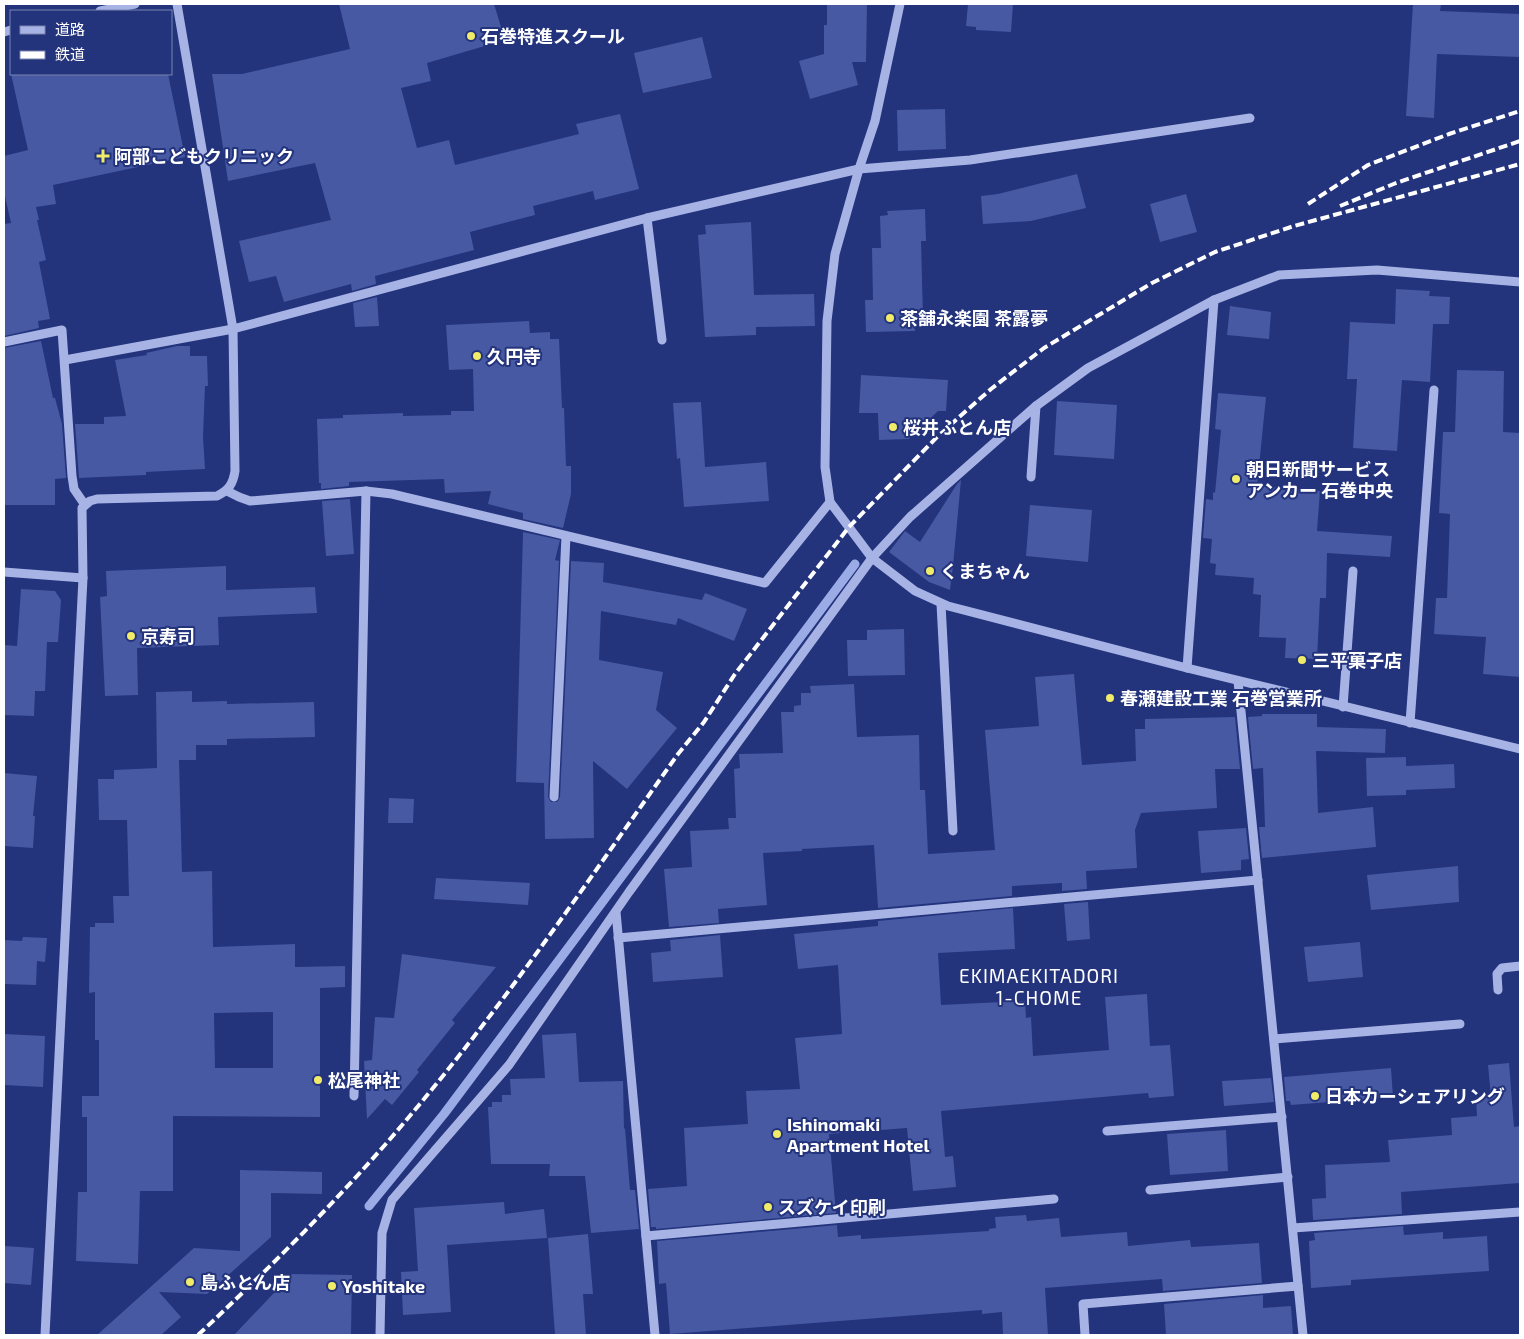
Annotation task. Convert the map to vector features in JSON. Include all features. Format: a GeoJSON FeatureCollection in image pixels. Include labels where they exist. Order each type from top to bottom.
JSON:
{"type":"FeatureCollection","features":[{"type":"Feature","properties":{"kind":"street"},"geometry":{"type":"LineString","coordinates":[[105,10],[135,4]]}},
{"type":"Feature","properties":{"kind":"street"},"geometry":{"type":"LineString","coordinates":[[46,1335],[83,578],[81,514],[85,505],[90,501],[97,500],[217,496],[227,490],[234,482],[236,471],[232,329],[177,4]]}},
{"type":"Feature","properties":{"kind":"street"},"geometry":{"type":"LineString","coordinates":[[900,4],[875,121],[835,254],[827,321],[825,468],[830,502],[872,558],[914,591],[941,604],[1238,681],[1520,749]]}},
{"type":"Feature","properties":{"kind":"street"},"geometry":{"type":"LineString","coordinates":[[65,360],[232,329],[647,218],[859,169],[970,160],[1250,118]]}},
{"type":"Feature","properties":{"kind":"street"},"geometry":{"type":"LineString","coordinates":[[647,218],[662,340]]}},
{"type":"Feature","properties":{"kind":"street"},"geometry":{"type":"LineString","coordinates":[[380,1335],[382,1233],[392,1200],[509,1064],[640,876],[872,558],[910,517],[1036,406],[1088,368],[1214,300],[1279,275],[1377,270],[1520,282]]}},
{"type":"Feature","properties":{"kind":"street"},"geometry":{"type":"LineString","coordinates":[[1187,668],[1214,300]]}},
{"type":"Feature","properties":{"kind":"street"},"geometry":{"type":"LineString","coordinates":[[4,342],[62,330],[72,476],[74,489],[85,505]]}},
{"type":"Feature","properties":{"kind":"street"},"geometry":{"type":"LineString","coordinates":[[1410,723],[1434,390]]}},
{"type":"Feature","properties":{"kind":"street"},"geometry":{"type":"LineString","coordinates":[[1032,477],[1036,406]]}},
{"type":"Feature","properties":{"kind":"street"},"geometry":{"type":"LineString","coordinates":[[227,490],[250,501],[366,492],[392,494],[765,583],[830,502]]}},
{"type":"Feature","properties":{"kind":"street"},"geometry":{"type":"LineString","coordinates":[[354,1096],[366,492]]}},
{"type":"Feature","properties":{"kind":"street"},"geometry":{"type":"LineString","coordinates":[[554,797],[566,536]]}},
{"type":"Feature","properties":{"kind":"street"},"geometry":{"type":"LineString","coordinates":[[4,572],[83,578]]}},
{"type":"Feature","properties":{"kind":"street"},"geometry":{"type":"LineString","coordinates":[[1343,707],[1353,572]]}},
{"type":"Feature","properties":{"kind":"street"},"geometry":{"type":"LineString","coordinates":[[941,604],[953,831]]}},
{"type":"Feature","properties":{"kind":"street"},"geometry":{"type":"LineString","coordinates":[[1238,681],[1303,1335]]}},
{"type":"Feature","properties":{"kind":"street"},"geometry":{"type":"LineString","coordinates":[[618,938],[1258,880]]}},
{"type":"Feature","properties":{"kind":"street"},"geometry":{"type":"LineString","coordinates":[[616,912],[655,1335]]}},
{"type":"Feature","properties":{"kind":"street"},"geometry":{"type":"LineString","coordinates":[[1498,990],[1497,974],[1502,968],[1520,966]]}},
{"type":"Feature","properties":{"kind":"street"},"geometry":{"type":"LineString","coordinates":[[1274,1039],[1460,1024]]}},
{"type":"Feature","properties":{"kind":"street"},"geometry":{"type":"LineString","coordinates":[[1107,1131],[1282,1117]]}},
{"type":"Feature","properties":{"kind":"street"},"geometry":{"type":"LineString","coordinates":[[1150,1190],[1288,1177]]}},
{"type":"Feature","properties":{"kind":"street"},"geometry":{"type":"LineString","coordinates":[[646,1236],[1054,1199]]}},
{"type":"Feature","properties":{"kind":"street"},"geometry":{"type":"LineString","coordinates":[[1293,1228],[1520,1212]]}},
{"type":"Feature","properties":{"kind":"street"},"geometry":{"type":"LineString","coordinates":[[1085,1335],[1082,1304],[1298,1286]]}},
{"type":"Feature","properties":{"kind":"building"},"geometry":{"type":"Polygon","coordinates":[[[339,4],[494,4],[505,40],[427,63],[431,81],[401,88],[417,148],[449,140],[455,165],[579,134],[576,124],[620,114],[639,189],[595,200],[593,191],[533,206],[535,215],[470,232],[474,250],[375,276],[376,284],[352,291],[351,284],[284,302],[276,276],[249,282],[239,241],[331,220],[315,163],[228,181],[212,74],[242,74],[350,49],[339,4]]]}},
{"type":"Feature","properties":{"kind":"building"},"geometry":{"type":"Polygon","coordinates":[[[827,4],[867,4],[866,62],[852,62],[858,85],[810,99],[799,61],[824,54],[824,25],[827,25],[827,4]]]}},
{"type":"Feature","properties":{"kind":"building"},"geometry":{"type":"Polygon","coordinates":[[[968,4],[1013,4],[1011,32],[976,30],[976,27],[966,26],[968,4]]]}},
{"type":"Feature","properties":{"kind":"building"},"geometry":{"type":"Polygon","coordinates":[[[1413,4],[1441,4],[1440,11],[1520,14],[1520,57],[1437,54],[1434,118],[1406,116],[1413,4]]]}},
{"type":"Feature","properties":{"kind":"building"},"geometry":{"type":"Polygon","coordinates":[[[702,37],[712,78],[643,93],[634,53],[702,37]]]}},
{"type":"Feature","properties":{"kind":"building"},"geometry":{"type":"Polygon","coordinates":[[[11,75],[168,75],[185,157],[53,185],[56,204],[36,207],[46,260],[39,262],[50,319],[38,321],[39,328],[4,336],[4,224],[11,223],[4,192],[4,156],[28,150],[11,75]]]}},
{"type":"Feature","properties":{"kind":"building"},"geometry":{"type":"Polygon","coordinates":[[[945,109],[946,149],[898,151],[897,110],[945,109]]]}},
{"type":"Feature","properties":{"kind":"building"},"geometry":{"type":"Polygon","coordinates":[[[1077,174],[1086,208],[1031,221],[983,224],[981,196],[998,194],[1077,174]]]}},
{"type":"Feature","properties":{"kind":"building"},"geometry":{"type":"Polygon","coordinates":[[[1186,194],[1197,232],[1160,242],[1150,204],[1186,194]]]}},
{"type":"Feature","properties":{"kind":"building"},"geometry":{"type":"Polygon","coordinates":[[[925,209],[926,241],[921,241],[923,317],[914,318],[915,331],[866,332],[865,300],[873,300],[872,248],[881,248],[880,216],[888,215],[887,211],[925,209]]]}},
{"type":"Feature","properties":{"kind":"building"},"geometry":{"type":"Polygon","coordinates":[[[751,222],[754,295],[814,294],[815,326],[756,327],[756,335],[705,337],[698,235],[706,234],[705,225],[751,222]]]}},
{"type":"Feature","properties":{"kind":"building"},"geometry":{"type":"Polygon","coordinates":[[[1396,289],[1430,291],[1429,296],[1450,297],[1449,324],[1433,324],[1430,382],[1402,380],[1397,451],[1353,448],[1357,379],[1347,379],[1350,322],[1395,324],[1396,289]]]}},
{"type":"Feature","properties":{"kind":"building"},"geometry":{"type":"Polygon","coordinates":[[[377,297],[379,326],[355,327],[353,303],[377,297]]]}},
{"type":"Feature","properties":{"kind":"building"},"geometry":{"type":"Polygon","coordinates":[[[1230,306],[1271,312],[1269,339],[1227,335],[1230,306]]]}},
{"type":"Feature","properties":{"kind":"building"},"geometry":{"type":"Polygon","coordinates":[[[529,321],[530,333],[550,332],[550,339],[559,339],[566,466],[571,466],[571,494],[563,528],[523,519],[523,513],[488,504],[491,491],[445,493],[444,479],[349,482],[349,486],[321,489],[321,483],[319,483],[317,419],[343,418],[343,415],[403,413],[403,416],[451,415],[451,411],[474,411],[473,369],[449,370],[446,325],[529,321]]]}},
{"type":"Feature","properties":{"kind":"building"},"geometry":{"type":"Polygon","coordinates":[[[41,341],[53,398],[55,398],[62,424],[66,478],[55,479],[55,505],[4,505],[4,348],[41,341]]]}},
{"type":"Feature","properties":{"kind":"building"},"geometry":{"type":"Polygon","coordinates":[[[177,346],[190,346],[190,356],[207,356],[208,386],[205,386],[203,437],[205,469],[146,472],[146,475],[79,478],[75,424],[104,424],[104,417],[126,416],[115,360],[147,355],[146,353],[177,346]]]}},
{"type":"Feature","properties":{"kind":"building"},"geometry":{"type":"Polygon","coordinates":[[[1457,370],[1504,371],[1503,432],[1520,433],[1520,677],[1483,674],[1486,637],[1434,634],[1436,598],[1447,598],[1450,514],[1439,513],[1443,432],[1455,432],[1457,370]]]}},
{"type":"Feature","properties":{"kind":"building"},"geometry":{"type":"Polygon","coordinates":[[[861,375],[948,380],[946,411],[938,411],[909,439],[879,440],[878,413],[859,413],[861,375]]]}},
{"type":"Feature","properties":{"kind":"building"},"geometry":{"type":"Polygon","coordinates":[[[1218,393],[1266,397],[1257,486],[1320,491],[1317,531],[1392,536],[1390,557],[1327,553],[1326,598],[1320,598],[1317,659],[1285,658],[1286,638],[1259,637],[1261,595],[1253,594],[1254,578],[1215,575],[1216,564],[1210,563],[1212,539],[1203,538],[1206,499],[1213,500],[1213,492],[1215,493],[1221,430],[1215,429],[1218,393]]]}},
{"type":"Feature","properties":{"kind":"building"},"geometry":{"type":"Polygon","coordinates":[[[1057,401],[1117,405],[1114,459],[1054,455],[1057,401]]]}},
{"type":"Feature","properties":{"kind":"building"},"geometry":{"type":"Polygon","coordinates":[[[701,402],[705,467],[766,462],[769,501],[684,507],[680,458],[677,459],[673,403],[701,402]]]}},
{"type":"Feature","properties":{"kind":"building"},"geometry":{"type":"Polygon","coordinates":[[[961,480],[950,590],[929,582],[889,552],[905,531],[920,542],[961,480]]]}},
{"type":"Feature","properties":{"kind":"building"},"geometry":{"type":"Polygon","coordinates":[[[350,499],[354,554],[326,556],[322,501],[350,499]]]}},
{"type":"Feature","properties":{"kind":"building"},"geometry":{"type":"Polygon","coordinates":[[[1030,505],[1092,510],[1088,562],[1026,556],[1030,505]]]}},
{"type":"Feature","properties":{"kind":"building"},"geometry":{"type":"Polygon","coordinates":[[[523,532],[560,540],[555,560],[559,561],[548,797],[551,802],[557,802],[560,797],[571,561],[604,563],[603,582],[702,600],[705,593],[747,609],[734,641],[678,618],[676,625],[601,611],[599,660],[663,672],[656,710],[677,728],[627,789],[593,761],[594,838],[545,839],[544,783],[516,782],[523,532]]]}},
{"type":"Feature","properties":{"kind":"building"},"geometry":{"type":"Polygon","coordinates":[[[226,566],[226,590],[315,587],[317,613],[218,617],[219,645],[137,648],[138,695],[105,696],[100,597],[107,596],[106,571],[226,566]]]}},
{"type":"Feature","properties":{"kind":"building"},"geometry":{"type":"Polygon","coordinates":[[[21,589],[55,591],[61,600],[58,642],[47,642],[45,691],[35,691],[34,716],[4,715],[4,645],[17,646],[21,589]]]}},
{"type":"Feature","properties":{"kind":"building"},"geometry":{"type":"Polygon","coordinates":[[[904,629],[905,675],[848,676],[847,640],[867,640],[867,630],[904,629]]]}},
{"type":"Feature","properties":{"kind":"building"},"geometry":{"type":"Polygon","coordinates":[[[1074,674],[1082,765],[1136,761],[1135,729],[1145,729],[1145,719],[1235,717],[1240,769],[1215,769],[1217,808],[1141,813],[1135,830],[1137,868],[1086,871],[1087,889],[1062,891],[1062,883],[1012,886],[1012,896],[878,908],[874,845],[763,853],[767,905],[718,909],[719,923],[669,927],[664,869],[692,867],[690,831],[729,829],[728,818],[736,818],[734,769],[740,768],[739,754],[783,753],[781,712],[794,712],[794,706],[801,705],[801,693],[811,693],[810,686],[854,684],[857,737],[919,735],[920,790],[925,790],[928,854],[995,850],[985,730],[1039,726],[1035,677],[1074,674]]]}},
{"type":"Feature","properties":{"kind":"building"},"geometry":{"type":"Polygon","coordinates":[[[192,691],[192,702],[227,701],[227,704],[314,702],[315,737],[227,739],[227,745],[196,745],[196,760],[179,760],[182,872],[212,871],[213,947],[295,944],[295,967],[345,966],[345,987],[320,988],[320,1117],[173,1116],[173,1191],[140,1191],[138,1264],[76,1261],[78,1192],[87,1192],[87,1117],[82,1117],[82,1096],[99,1096],[99,1040],[95,1040],[95,992],[89,993],[90,927],[95,927],[95,923],[114,923],[113,896],[129,896],[127,820],[99,820],[98,779],[114,779],[114,770],[157,768],[156,692],[192,691]],[[273,1012],[214,1013],[215,1068],[273,1068],[273,1012]]]}},
{"type":"Feature","properties":{"kind":"building"},"geometry":{"type":"Polygon","coordinates":[[[1262,714],[1317,714],[1317,727],[1386,729],[1385,753],[1316,751],[1318,813],[1373,807],[1376,847],[1262,858],[1259,827],[1265,827],[1263,768],[1253,769],[1248,717],[1262,716],[1262,714]]]}},
{"type":"Feature","properties":{"kind":"building"},"geometry":{"type":"Polygon","coordinates":[[[1406,757],[1406,766],[1454,764],[1455,788],[1406,790],[1406,795],[1367,796],[1366,758],[1406,757]]]}},
{"type":"Feature","properties":{"kind":"building"},"geometry":{"type":"Polygon","coordinates":[[[4,773],[37,776],[33,816],[35,816],[33,848],[4,846],[4,773]]]}},
{"type":"Feature","properties":{"kind":"building"},"geometry":{"type":"Polygon","coordinates":[[[389,798],[414,799],[413,823],[388,823],[389,798]]]}},
{"type":"Feature","properties":{"kind":"building"},"geometry":{"type":"Polygon","coordinates":[[[1246,828],[1249,859],[1241,860],[1241,870],[1201,873],[1198,831],[1246,828]]]}},
{"type":"Feature","properties":{"kind":"building"},"geometry":{"type":"Polygon","coordinates":[[[1458,866],[1459,902],[1371,910],[1367,875],[1458,866]]]}},
{"type":"Feature","properties":{"kind":"building"},"geometry":{"type":"Polygon","coordinates":[[[436,878],[530,883],[528,905],[434,899],[436,878]]]}},
{"type":"Feature","properties":{"kind":"building"},"geometry":{"type":"Polygon","coordinates":[[[1088,902],[1090,939],[1067,941],[1064,904],[1088,902]]]}},
{"type":"Feature","properties":{"kind":"building"},"geometry":{"type":"Polygon","coordinates":[[[1013,908],[1015,949],[938,953],[941,1005],[1025,1001],[1026,1018],[1031,1017],[1033,1056],[1109,1050],[1105,997],[1147,994],[1150,1046],[1170,1045],[1174,1096],[1149,1098],[1148,1093],[941,1111],[945,1157],[953,1156],[956,1187],[913,1191],[907,1128],[829,1134],[836,1213],[656,1229],[656,1227],[651,1227],[648,1189],[687,1186],[684,1128],[748,1124],[746,1091],[800,1089],[795,1038],[842,1034],[838,965],[798,969],[794,934],[878,926],[878,921],[1013,908]]]}},
{"type":"Feature","properties":{"kind":"building"},"geometry":{"type":"Polygon","coordinates":[[[720,935],[723,977],[653,982],[651,953],[671,951],[670,940],[720,935]]]}},
{"type":"Feature","properties":{"kind":"building"},"geometry":{"type":"Polygon","coordinates":[[[23,937],[47,938],[45,962],[37,961],[36,985],[4,984],[4,940],[22,941],[23,937]]]}},
{"type":"Feature","properties":{"kind":"building"},"geometry":{"type":"Polygon","coordinates":[[[1360,942],[1363,977],[1308,982],[1304,947],[1360,942]]]}},
{"type":"Feature","properties":{"kind":"building"},"geometry":{"type":"Polygon","coordinates":[[[402,954],[496,967],[452,1020],[455,1023],[392,1105],[385,1099],[367,1119],[364,1061],[372,1060],[375,1017],[394,1018],[402,954]]]}},
{"type":"Feature","properties":{"kind":"building"},"geometry":{"type":"Polygon","coordinates":[[[576,1033],[579,1082],[623,1081],[624,1129],[630,1190],[635,1190],[639,1229],[591,1233],[585,1176],[549,1176],[550,1164],[491,1164],[488,1107],[492,1107],[492,1102],[502,1102],[502,1095],[511,1095],[510,1079],[545,1078],[542,1035],[576,1033]]]}},
{"type":"Feature","properties":{"kind":"building"},"geometry":{"type":"Polygon","coordinates":[[[4,1034],[45,1036],[43,1087],[4,1085],[4,1034]]]}},
{"type":"Feature","properties":{"kind":"building"},"geometry":{"type":"Polygon","coordinates":[[[1509,1063],[1514,1127],[1520,1126],[1520,1183],[1401,1192],[1402,1214],[1313,1220],[1312,1199],[1326,1198],[1325,1165],[1390,1162],[1388,1140],[1452,1135],[1451,1118],[1477,1116],[1476,1098],[1491,1097],[1488,1065],[1509,1063]]]}},
{"type":"Feature","properties":{"kind":"building"},"geometry":{"type":"Polygon","coordinates":[[[1391,1068],[1393,1097],[1291,1105],[1290,1101],[1286,1101],[1284,1077],[1391,1068]]]}},
{"type":"Feature","properties":{"kind":"building"},"geometry":{"type":"Polygon","coordinates":[[[1271,1078],[1274,1102],[1224,1106],[1222,1081],[1271,1078]]]}},
{"type":"Feature","properties":{"kind":"building"},"geometry":{"type":"Polygon","coordinates":[[[1226,1130],[1228,1171],[1170,1175],[1167,1134],[1226,1130]]]}},
{"type":"Feature","properties":{"kind":"building"},"geometry":{"type":"Polygon","coordinates":[[[240,1170],[322,1172],[322,1194],[271,1193],[271,1237],[207,1294],[159,1292],[181,1317],[161,1335],[97,1335],[194,1248],[240,1251],[240,1170]]]}},
{"type":"Feature","properties":{"kind":"building"},"geometry":{"type":"Polygon","coordinates":[[[504,1202],[505,1214],[544,1209],[547,1238],[447,1245],[451,1312],[403,1315],[401,1272],[418,1271],[414,1208],[504,1202]]]}},
{"type":"Feature","properties":{"kind":"building"},"geometry":{"type":"Polygon","coordinates":[[[1026,1215],[1027,1221],[1059,1218],[1061,1237],[1127,1232],[1128,1246],[1190,1240],[1191,1247],[1259,1243],[1262,1283],[1163,1291],[1162,1279],[1045,1288],[1048,1335],[1003,1335],[1002,1312],[982,1314],[982,1310],[670,1334],[666,1283],[659,1284],[657,1241],[837,1225],[838,1237],[861,1235],[861,1239],[989,1231],[989,1229],[996,1228],[995,1217],[1026,1215]]]}},
{"type":"Feature","properties":{"kind":"building"},"geometry":{"type":"Polygon","coordinates":[[[1403,1226],[1404,1235],[1443,1232],[1443,1239],[1487,1236],[1489,1271],[1351,1280],[1351,1285],[1311,1288],[1309,1241],[1315,1240],[1314,1233],[1403,1226]]]}},
{"type":"Feature","properties":{"kind":"building"},"geometry":{"type":"Polygon","coordinates":[[[588,1234],[593,1294],[583,1294],[586,1335],[555,1335],[548,1238],[588,1234]]]}},
{"type":"Feature","properties":{"kind":"building"},"geometry":{"type":"Polygon","coordinates":[[[4,1246],[34,1248],[31,1285],[4,1283],[4,1246]]]}},
{"type":"Feature","properties":{"kind":"building"},"geometry":{"type":"Polygon","coordinates":[[[292,1274],[352,1275],[351,1335],[234,1335],[292,1274]]]}},
{"type":"Feature","properties":{"kind":"building"},"geometry":{"type":"Polygon","coordinates":[[[1263,1295],[1263,1308],[1291,1306],[1293,1335],[1166,1335],[1164,1304],[1263,1295]]]}},
{"type":"Feature","properties":{"kind":"waterway"},"geometry":{"type":"LineString","coordinates":[[369,1206],[444,1114],[855,564]]}},
{"type":"Feature","properties":{"kind":"railway"},"geometry":{"type":"LineString","coordinates":[[1308,204],[1368,165],[1449,134],[1520,111]]}},
{"type":"Feature","properties":{"kind":"railway"},"geometry":{"type":"LineString","coordinates":[[1340,206],[1396,183],[1520,141]]}},
{"type":"Feature","properties":{"kind":"railway"},"geometry":{"type":"LineString","coordinates":[[198,1335],[309,1226],[363,1170],[414,1111],[517,980],[678,754],[704,722],[735,674],[849,527],[940,434],[991,389],[1044,348],[1152,283],[1215,252],[1294,226],[1520,164]]}},
{"type":"Feature","properties":{"kind":"place","name":"石巻特進スクール"},"geometry":{"type":"Point","coordinates":[471,36]}},
{"type":"Feature","properties":{"kind":"place","name":"阿部こどもクリニック"},"geometry":{"type":"Point","coordinates":[103,156]}},
{"type":"Feature","properties":{"kind":"place","name":"茶舗永楽園 茶露夢"},"geometry":{"type":"Point","coordinates":[890,318]}},
{"type":"Feature","properties":{"kind":"place","name":"久円寺"},"geometry":{"type":"Point","coordinates":[477,356]}},
{"type":"Feature","properties":{"kind":"place","name":"桜井ふとん店"},"geometry":{"type":"Point","coordinates":[893,427]}},
{"type":"Feature","properties":{"kind":"place","name":"朝日新聞サービス アンカー 石巻中央"},"geometry":{"type":"Point","coordinates":[1236,479]}},
{"type":"Feature","properties":{"kind":"place","name":"くまちゃん"},"geometry":{"type":"Point","coordinates":[930,571]}},
{"type":"Feature","properties":{"kind":"place","name":"京寿司"},"geometry":{"type":"Point","coordinates":[131,636]}},
{"type":"Feature","properties":{"kind":"place","name":"三平菓子店"},"geometry":{"type":"Point","coordinates":[1302,660]}},
{"type":"Feature","properties":{"kind":"place","name":"春瀬建設工業 石巻営業所"},"geometry":{"type":"Point","coordinates":[1110,698]}},
{"type":"Feature","properties":{"kind":"place","name":"松尾神社"},"geometry":{"type":"Point","coordinates":[318,1080]}},
{"type":"Feature","properties":{"kind":"place","name":"日本カーシェアリング"},"geometry":{"type":"Point","coordinates":[1315,1096]}},
{"type":"Feature","properties":{"kind":"place","name":"Ishinomaki Apartment Hotel"},"geometry":{"type":"Point","coordinates":[777,1134]}},
{"type":"Feature","properties":{"kind":"place","name":"スズケイ印刷"},"geometry":{"type":"Point","coordinates":[768,1207]}},
{"type":"Feature","properties":{"kind":"place","name":"島ふとん店"},"geometry":{"type":"Point","coordinates":[190,1282]}},
{"type":"Feature","properties":{"kind":"place","name":"Yoshitake"},"geometry":{"type":"Point","coordinates":[332,1286]}},
{"type":"Feature","properties":{"kind":"district","name":"EKIMAEKITADORI 1-CHOME"},"geometry":{"type":"Point","coordinates":[1039,986]}}]}
